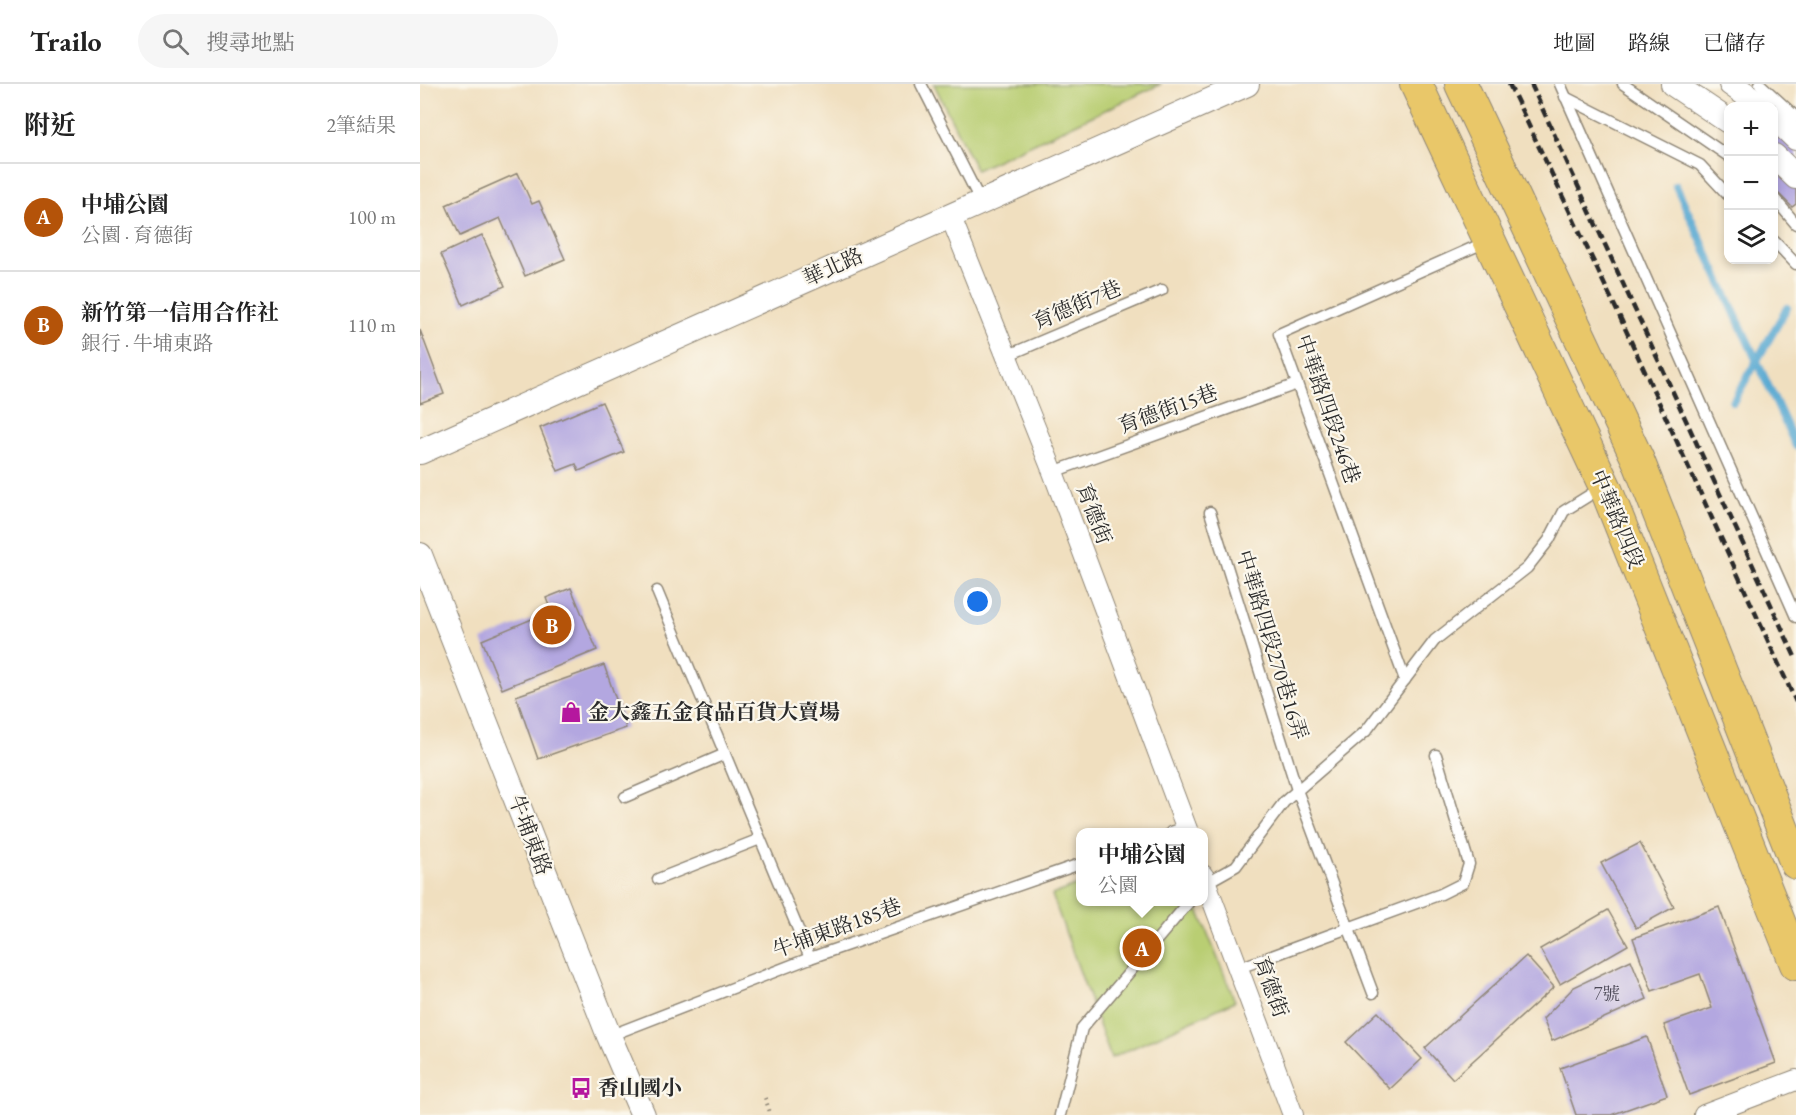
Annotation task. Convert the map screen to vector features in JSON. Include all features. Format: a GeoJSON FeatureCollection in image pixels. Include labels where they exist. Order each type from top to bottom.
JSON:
{"type":"FeatureCollection","features":[{"type":"Feature","properties":{"kind":"main road","name":"中華路四段"},"geometry":{"type":"LineString","coordinates":[[1416,84],[1491,240],[1604,486],[1796,964]]}},
{"type":"Feature","properties":{"kind":"main road","name":"中華路四段"},"geometry":{"type":"LineString","coordinates":[[1461,84],[1638,460],[1796,862]]}},
{"type":"Feature","properties":{"kind":"street","name":"華北路"},"geometry":{"type":"LineString","coordinates":[[420,452],[1247,84]]}},
{"type":"Feature","properties":{"kind":"street"},"geometry":{"type":"LineString","coordinates":[[1673,84],[1724,118]]}},
{"type":"Feature","properties":{"kind":"street"},"geometry":{"type":"LineString","coordinates":[[1731,84],[1756,102]]}},
{"type":"Feature","properties":{"kind":"street"},"geometry":{"type":"LineString","coordinates":[[1778,122],[1796,138]]}},
{"type":"Feature","properties":{"kind":"street"},"geometry":{"type":"LineString","coordinates":[[1778,161],[1796,177]]}},
{"type":"Feature","properties":{"kind":"street","name":"育德街"},"geometry":{"type":"LineString","coordinates":[[950,215],[1053,471],[1180,828]]}},
{"type":"Feature","properties":{"kind":"street","name":"牛埔東路"},"geometry":{"type":"LineString","coordinates":[[420,555],[609,1035],[643,1115]]}},
{"type":"Feature","properties":{"kind":"street","name":"育德街"},"geometry":{"type":"LineString","coordinates":[[1208,890],[1293,1115]]}},
{"type":"Feature","properties":{"kind":"street"},"geometry":{"type":"LineString","coordinates":[[1704,1115],[1796,1080]]}},
{"type":"Feature","properties":{"kind":"lane"},"geometry":{"type":"LineString","coordinates":[[921,84],[981,202]]}},
{"type":"Feature","properties":{"kind":"lane"},"geometry":{"type":"LineString","coordinates":[[1560,84],[1796,617]]}},
{"type":"Feature","properties":{"kind":"lane"},"geometry":{"type":"LineString","coordinates":[[1623,84],[1724,153]]}},
{"type":"Feature","properties":{"kind":"lane"},"geometry":{"type":"LineString","coordinates":[[1760,84],[1796,117]]}},
{"type":"Feature","properties":{"kind":"lane"},"geometry":{"type":"LineString","coordinates":[[1565,97],[1700,165],[1724,191]]}},
{"type":"Feature","properties":{"kind":"lane"},"geometry":{"type":"LineString","coordinates":[[1778,204],[1796,224]]}},
{"type":"Feature","properties":{"kind":"lane","name":"中華路四段246巷"},"geometry":{"type":"LineString","coordinates":[[1405,680],[1279,334],[1491,240]]}},
{"type":"Feature","properties":{"kind":"lane"},"geometry":{"type":"LineString","coordinates":[[1778,246],[1796,264]]}},
{"type":"Feature","properties":{"kind":"lane","name":"育德街7巷"},"geometry":{"type":"LineString","coordinates":[[1006,356],[1162,290]]}},
{"type":"Feature","properties":{"kind":"lane","name":"育德街15巷"},"geometry":{"type":"LineString","coordinates":[[1053,471],[1297,384]]}},
{"type":"Feature","properties":{"kind":"lane"},"geometry":{"type":"LineString","coordinates":[[1208,878],[1236,866],[1284,802],[1365,731],[1435,640],[1527,568],[1549,540],[1564,511],[1604,486]]}},
{"type":"Feature","properties":{"kind":"lane","name":"中華路四段270巷16弄"},"geometry":{"type":"LineString","coordinates":[[1210,512],[1297,790],[1373,993]]}},
{"type":"Feature","properties":{"kind":"lane"},"geometry":{"type":"LineString","coordinates":[[657,591],[810,958]]}},
{"type":"Feature","properties":{"kind":"lane"},"geometry":{"type":"LineString","coordinates":[[625,797],[724,754]]}},
{"type":"Feature","properties":{"kind":"lane"},"geometry":{"type":"LineString","coordinates":[[1239,968],[1441,894],[1463,883],[1469,864],[1436,756]]}},
{"type":"Feature","properties":{"kind":"lane"},"geometry":{"type":"LineString","coordinates":[[658,879],[760,839]]}},
{"type":"Feature","properties":{"kind":"lane","name":"牛埔東路185巷"},"geometry":{"type":"LineString","coordinates":[[609,1035],[810,958],[1076,865]]}},
{"type":"Feature","properties":{"kind":"lane"},"geometry":{"type":"LineString","coordinates":[[1060,1115],[1082,1028],[1186,906]]}},
{"type":"Feature","properties":{"kind":"path"},"geometry":{"type":"LineString","coordinates":[[765,1098],[771,1115]]}},
{"type":"Feature","properties":{"kind":"green space"},"geometry":{"type":"Polygon","coordinates":[[[934,84],[1161,84],[976,170],[934,84]]]}},
{"type":"Feature","properties":{"kind":"green space"},"geometry":{"type":"Polygon","coordinates":[[[1076,886],[1076,906],[1197,906],[1235,1001],[1111,1058],[1052,895],[1076,886]]]}},
{"type":"Feature","properties":{"kind":"building"},"geometry":{"type":"Polygon","coordinates":[[[1778,107],[1796,125],[1796,204],[1792,207],[1778,193],[1778,107]]]}},
{"type":"Feature","properties":{"kind":"building"},"geometry":{"type":"Polygon","coordinates":[[[518,173],[532,204],[539,201],[565,259],[525,276],[500,218],[460,236],[446,205],[518,173]]]}},
{"type":"Feature","properties":{"kind":"building"},"geometry":{"type":"Polygon","coordinates":[[[482,235],[505,286],[463,305],[441,254],[482,235]]]}},
{"type":"Feature","properties":{"kind":"building"},"geometry":{"type":"Polygon","coordinates":[[[420,330],[444,394],[420,403],[420,330]]]}},
{"type":"Feature","properties":{"kind":"building"},"geometry":{"type":"Polygon","coordinates":[[[602,402],[624,452],[579,471],[576,464],[558,471],[540,428],[602,402]]]}},
{"type":"Feature","properties":{"kind":"building"},"geometry":{"type":"Polygon","coordinates":[[[571,588],[597,650],[502,689],[482,640],[551,611],[546,598],[571,588]]]}},
{"type":"Feature","properties":{"kind":"building","name":"金大鑫五金食品百貨大賣場"},"geometry":{"type":"Polygon","coordinates":[[[604,665],[626,728],[538,759],[516,696],[604,665]]]}},
{"type":"Feature","properties":{"kind":"building"},"geometry":{"type":"Polygon","coordinates":[[[1640,843],[1674,907],[1636,928],[1601,863],[1640,843]]]}},
{"type":"Feature","properties":{"kind":"building"},"geometry":{"type":"Polygon","coordinates":[[[1719,907],[1776,1063],[1689,1095],[1664,1025],[1712,1008],[1700,974],[1652,991],[1633,938],[1719,907]]]}},
{"type":"Feature","properties":{"kind":"building"},"geometry":{"type":"Polygon","coordinates":[[[1608,910],[1628,945],[1560,984],[1540,949],[1608,910]]]}},
{"type":"Feature","properties":{"kind":"building"},"geometry":{"type":"Polygon","coordinates":[[[1526,956],[1554,987],[1453,1079],[1425,1048],[1526,956]]]}},
{"type":"Feature","properties":{"kind":"building"},"geometry":{"type":"Polygon","coordinates":[[[1631,960],[1647,999],[1552,1041],[1543,1019],[1574,987],[1631,960]]]}},
{"type":"Feature","properties":{"kind":"building"},"geometry":{"type":"Polygon","coordinates":[[[1378,1012],[1422,1059],[1390,1089],[1346,1042],[1378,1012]]]}},
{"type":"Feature","properties":{"kind":"building"},"geometry":{"type":"Polygon","coordinates":[[[1647,1037],[1667,1095],[1611,1115],[1576,1115],[1560,1068],[1647,1037]]]}},
{"type":"Feature","properties":{"kind":"waterway"},"geometry":{"type":"LineString","coordinates":[[1676,186],[1796,446]]}},
{"type":"Feature","properties":{"kind":"waterway"},"geometry":{"type":"LineString","coordinates":[[1733,402],[1787,308]]}},
{"type":"Feature","properties":{"kind":"railway"},"geometry":{"type":"LineString","coordinates":[[1509,84],[1619,315],[1796,702]]}},
{"type":"Feature","properties":{"kind":"railway"},"geometry":{"type":"LineString","coordinates":[[1531,84],[1796,659]]}},
{"type":"Feature","properties":{"kind":"place","name":"新竹第一信用合作社"},"geometry":{"type":"Point","coordinates":[552,625]}},
{"type":"Feature","properties":{"kind":"place","name":"金大鑫五金食品百貨大賣場"},"geometry":{"type":"Point","coordinates":[571,712]}},
{"type":"Feature","properties":{"kind":"place","name":"中埔公園"},"geometry":{"type":"Point","coordinates":[1142,948]}},
{"type":"Feature","properties":{"kind":"place","name":"香山國小"},"geometry":{"type":"Point","coordinates":[581,1088]}}]}
